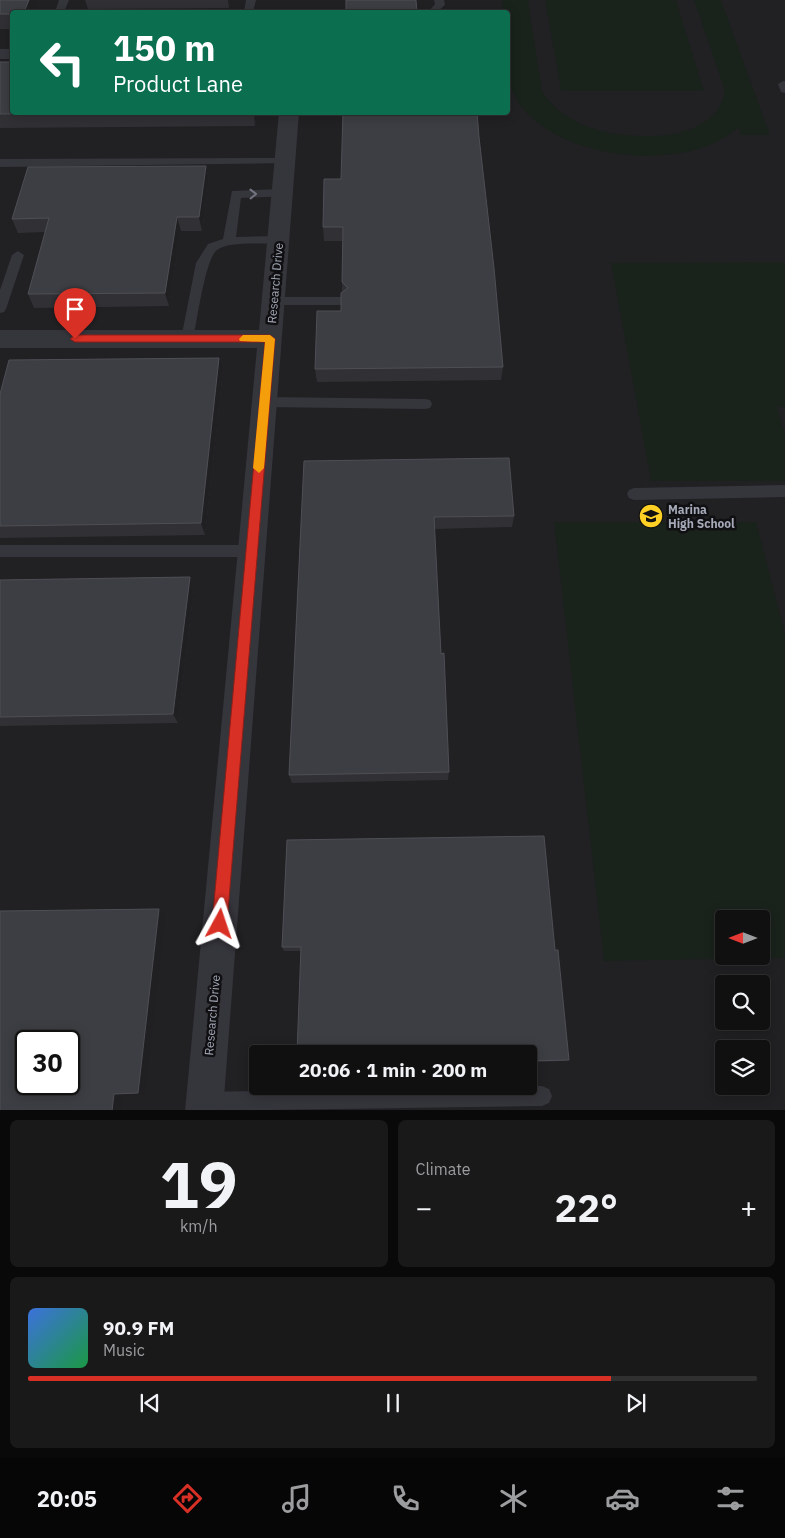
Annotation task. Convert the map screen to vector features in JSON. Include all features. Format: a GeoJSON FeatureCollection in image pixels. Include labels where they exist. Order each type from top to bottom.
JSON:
{"type":"FeatureCollection","features":[{"type":"Feature","properties":{"kind":"street","name":"Research Drive"},"geometry":{"type":"LineString","coordinates":[[204,1106],[289,115]]}},
{"type":"Feature","properties":{"kind":"street"},"geometry":{"type":"LineString","coordinates":[[0,339],[270,339]]}},
{"type":"Feature","properties":{"kind":"lane"},"geometry":{"type":"LineString","coordinates":[[434,10],[440,5],[440,0]]}},
{"type":"Feature","properties":{"kind":"lane"},"geometry":{"type":"LineString","coordinates":[[785,84],[783,84],[785,90]]}},
{"type":"Feature","properties":{"kind":"lane"},"geometry":{"type":"LineString","coordinates":[[0,162],[284,160]]}},
{"type":"Feature","properties":{"kind":"lane"},"geometry":{"type":"LineString","coordinates":[[229,240],[236,194],[282,193]]}},
{"type":"Feature","properties":{"kind":"lane"},"geometry":{"type":"LineString","coordinates":[[187,339],[202,263],[212,247],[229,240],[278,240]]}},
{"type":"Feature","properties":{"kind":"lane"},"geometry":{"type":"LineString","coordinates":[[0,309],[18,255]]}},
{"type":"Feature","properties":{"kind":"lane"},"geometry":{"type":"LineString","coordinates":[[273,301],[341,301]]}},
{"type":"Feature","properties":{"kind":"lane"},"geometry":{"type":"LineString","coordinates":[[264,402],[425,404]]}},
{"type":"Feature","properties":{"kind":"lane"},"geometry":{"type":"LineString","coordinates":[[634,494],[785,491]]}},
{"type":"Feature","properties":{"kind":"lane"},"geometry":{"type":"LineString","coordinates":[[0,551],[252,551]]}},
{"type":"Feature","properties":{"kind":"lane"},"geometry":{"type":"LineString","coordinates":[[204,1106],[542,1096]]}},
{"type":"Feature","properties":{"kind":"shaded area"},"geometry":{"type":"Polygon","coordinates":[[[0,0],[785,0],[785,1110],[0,1110],[0,0]]]}},
{"type":"Feature","properties":{"kind":"shaded area"},"geometry":{"type":"Polygon","coordinates":[[[502,0],[528,0],[542,91],[567,116],[586,126],[623,135],[666,135],[687,130],[705,122],[718,109],[725,91],[694,0],[721,0],[770,135],[740,135],[739,127],[716,142],[687,152],[654,156],[620,154],[586,147],[556,135],[531,117],[514,95],[510,78],[510,10],[503,10],[502,0]]]}},
{"type":"Feature","properties":{"kind":"shaded area"},"geometry":{"type":"Polygon","coordinates":[[[545,0],[676,0],[704,91],[561,91],[545,0]]]}},
{"type":"Feature","properties":{"kind":"shaded area"},"geometry":{"type":"Polygon","coordinates":[[[785,262],[785,407],[777,407],[785,434],[785,481],[651,481],[611,263],[785,262]]]}},
{"type":"Feature","properties":{"kind":"shaded area"},"geometry":{"type":"Polygon","coordinates":[[[554,522],[756,522],[785,633],[785,958],[770,958],[770,910],[715,910],[715,959],[604,961],[554,522]]]}},
{"type":"Feature","properties":{"kind":"building"},"geometry":{"type":"Polygon","coordinates":[[[0,0],[29,0],[25,10],[10,10],[10,14],[0,14],[0,0]]]}},
{"type":"Feature","properties":{"kind":"building"},"geometry":{"type":"Polygon","coordinates":[[[346,0],[416,0],[417,10],[346,10],[346,0]]]}},
{"type":"Feature","properties":{"kind":"building"},"geometry":{"type":"Polygon","coordinates":[[[0,62],[10,62],[10,114],[0,114],[0,62]]]}},
{"type":"Feature","properties":{"kind":"building"},"geometry":{"type":"Polygon","coordinates":[[[343,115],[477,115],[503,367],[315,369],[317,311],[341,311],[341,293],[348,288],[342,282],[343,227],[323,227],[324,179],[341,179],[343,115]]]}},
{"type":"Feature","properties":{"kind":"building"},"geometry":{"type":"Polygon","coordinates":[[[206,166],[199,217],[177,217],[165,293],[28,294],[49,218],[12,219],[28,167],[206,166]]]}},
{"type":"Feature","properties":{"kind":"building"},"geometry":{"type":"Polygon","coordinates":[[[219,358],[201,523],[0,526],[0,394],[9,360],[219,358]]]}},
{"type":"Feature","properties":{"kind":"building"},"geometry":{"type":"Polygon","coordinates":[[[509,458],[514,516],[434,517],[441,654],[444,653],[449,772],[289,775],[304,461],[509,458]]]}},
{"type":"Feature","properties":{"kind":"building"},"geometry":{"type":"Polygon","coordinates":[[[190,577],[173,714],[0,717],[0,580],[190,577]]]}},
{"type":"Feature","properties":{"kind":"building"},"geometry":{"type":"Polygon","coordinates":[[[544,836],[555,950],[558,950],[569,1060],[537,1061],[537,1045],[297,1045],[301,947],[282,947],[287,840],[544,836]]]}},
{"type":"Feature","properties":{"kind":"building"},"geometry":{"type":"Polygon","coordinates":[[[159,909],[138,1093],[114,1094],[112,1110],[0,1110],[0,911],[159,909]]]}},
{"type":"Feature","properties":{"kind":"slow traffic"},"geometry":{"type":"LineString","coordinates":[[243,339],[270,339],[259,468]]}},
{"type":"Feature","properties":{"kind":"place","name":"Marina High School"},"geometry":{"type":"Point","coordinates":[651,516]}},
{"type":"Feature","properties":{"kind":"route"},"geometry":{"type":"LineString","coordinates":[[75,339],[270,339],[220,924]]}}]}
